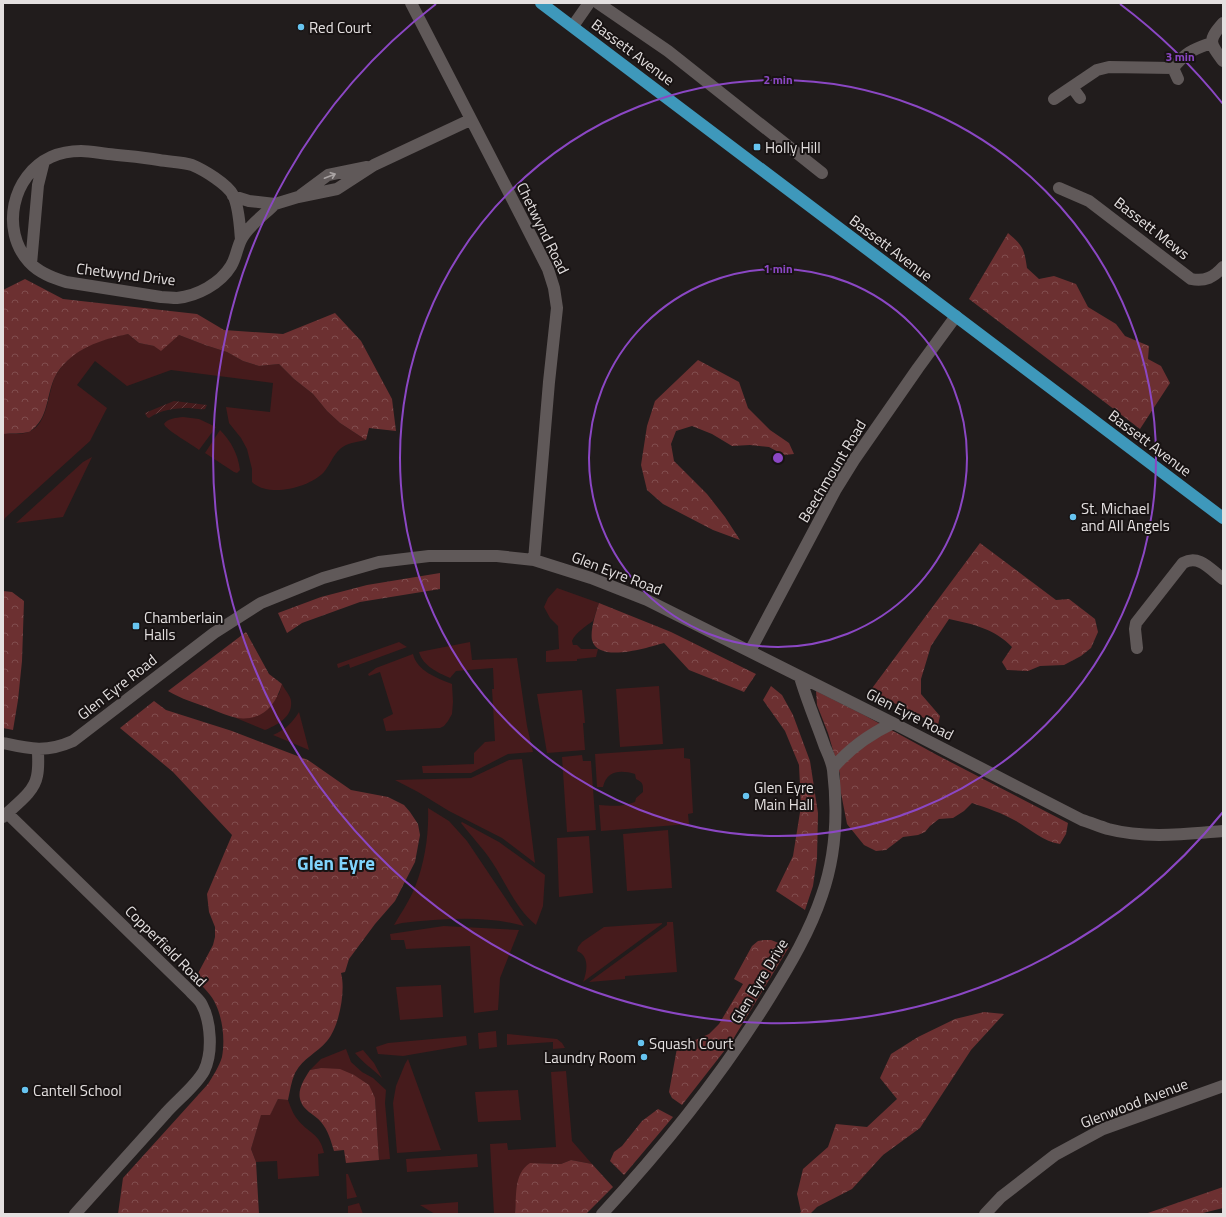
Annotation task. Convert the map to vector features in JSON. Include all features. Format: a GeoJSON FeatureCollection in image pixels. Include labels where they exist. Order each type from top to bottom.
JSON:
{"type":"FeatureCollection","features":[{"type":"Feature","properties":{"kind":"main road","name":"Bassett Avenue"},"geometry":{"type":"LineString","coordinates":[[541,3],[1223,518]]}},
{"type":"Feature","properties":{"kind":"street","name":"Chetwynd Road"},"geometry":{"type":"LineString","coordinates":[[411,3],[548,269],[554,288],[557,308],[549,382],[534,560]]}},
{"type":"Feature","properties":{"kind":"street"},"geometry":{"type":"LineString","coordinates":[[573,26],[589,3]]}},
{"type":"Feature","properties":{"kind":"street","name":"Bassett Avenue"},"geometry":{"type":"LineString","coordinates":[[598,3],[668,51],[822,173]]}},
{"type":"Feature","properties":{"kind":"street"},"geometry":{"type":"LineString","coordinates":[[1223,23],[1212,36],[1211,43],[1223,61]]}},
{"type":"Feature","properties":{"kind":"street"},"geometry":{"type":"LineString","coordinates":[[1054,99],[1097,70],[1109,67],[1148,69],[1176,74],[1182,57],[1190,51],[1211,43]]}},
{"type":"Feature","properties":{"kind":"street"},"geometry":{"type":"LineString","coordinates":[[1072,87],[1080,98]]}},
{"type":"Feature","properties":{"kind":"street","name":"Chetwynd Drive"},"geometry":{"type":"LineString","coordinates":[[233,196],[249,201],[275,204],[298,197],[337,189],[374,165],[470,120]]}},
{"type":"Feature","properties":{"kind":"street","name":"Chetwynd Drive"},"geometry":{"type":"LineString","coordinates":[[241,240],[240,221],[233,196],[227,188],[214,177],[191,165],[142,157],[82,151],[68,152],[52,156],[26,177],[16,195],[13,212],[14,230],[22,253],[31,264],[54,279],[162,297],[177,298],[208,288],[221,278],[231,267],[241,240],[252,226],[275,204]]}},
{"type":"Feature","properties":{"kind":"street"},"geometry":{"type":"LineString","coordinates":[[31,264],[38,185],[44,161]]}},
{"type":"Feature","properties":{"kind":"street","name":"Bassett Mews"},"geometry":{"type":"LineString","coordinates":[[1059,188],[1089,201],[1191,279],[1200,281],[1206,279],[1219,272],[1223,267]]}},
{"type":"Feature","properties":{"kind":"street","name":"Beechmount Road"},"geometry":{"type":"LineString","coordinates":[[750,651],[836,489],[854,460],[956,316]]}},
{"type":"Feature","properties":{"kind":"street","name":"Glen Eyre Road"},"geometry":{"type":"LineString","coordinates":[[3,743],[38,750],[60,746],[73,741],[166,669],[225,626],[261,604],[323,578],[380,562],[429,556],[497,556],[534,560],[591,578],[647,600],[893,723],[1082,820],[1109,829],[1144,834],[1174,835],[1223,831]]}},
{"type":"Feature","properties":{"kind":"street"},"geometry":{"type":"LineString","coordinates":[[1137,648],[1136,623],[1183,563],[1193,559],[1199,560],[1223,579]]}},
{"type":"Feature","properties":{"kind":"street","name":"Glen Eyre Drive"},"geometry":{"type":"LineString","coordinates":[[602,1214],[656,1153],[728,1062],[782,979],[812,923],[830,869],[836,815],[833,768],[800,677]]}},
{"type":"Feature","properties":{"kind":"street"},"geometry":{"type":"LineString","coordinates":[[833,768],[859,743],[893,723]]}},
{"type":"Feature","properties":{"kind":"street"},"geometry":{"type":"LineString","coordinates":[[5,815],[23,798],[35,783],[38,770],[38,750]]}},
{"type":"Feature","properties":{"kind":"street","name":"Copperfield Road"},"geometry":{"type":"LineString","coordinates":[[5,815],[190,991],[202,1004],[207,1018],[210,1036],[209,1052],[204,1070],[193,1085],[76,1214]]}},
{"type":"Feature","properties":{"kind":"street","name":"Glenwood Avenue"},"geometry":{"type":"LineString","coordinates":[[985,1214],[1001,1196],[1055,1155],[1103,1129],[1223,1086]]}},
{"type":"Feature","properties":{"kind":"shaded area"},"geometry":{"type":"Polygon","coordinates":[[[128,334],[139,343],[154,346],[179,335],[227,352],[243,361],[259,366],[279,364],[294,379],[313,394],[327,411],[340,423],[366,440],[346,445],[340,449],[335,454],[324,472],[309,483],[288,489],[278,490],[259,487],[252,482],[252,469],[247,449],[241,438],[229,423],[226,407],[270,412],[273,383],[171,370],[127,386],[95,361],[77,385],[107,408],[90,441],[5,518],[3,523],[3,433],[25,433],[34,429],[39,424],[43,418],[56,375],[63,365],[76,352],[98,342],[128,334]]]}},
{"type":"Feature","properties":{"kind":"shaded area"},"geometry":{"type":"Polygon","coordinates":[[[174,401],[207,405],[205,409],[184,408],[168,410],[153,415],[149,418],[145,413],[174,401]]]}},
{"type":"Feature","properties":{"kind":"shaded area"},"geometry":{"type":"Polygon","coordinates":[[[183,417],[199,419],[216,427],[199,450],[170,430],[164,424],[170,419],[183,417]]]}},
{"type":"Feature","properties":{"kind":"shaded area"},"geometry":{"type":"Polygon","coordinates":[[[220,430],[231,443],[236,453],[240,470],[237,473],[205,453],[220,430]]]}},
{"type":"Feature","properties":{"kind":"shaded area"},"geometry":{"type":"Polygon","coordinates":[[[92,457],[63,517],[16,523],[83,462],[92,457]]]}},
{"type":"Feature","properties":{"kind":"shaded area"},"geometry":{"type":"Polygon","coordinates":[[[557,588],[599,603],[593,621],[578,632],[572,641],[573,645],[577,645],[581,649],[598,649],[596,657],[577,659],[577,661],[546,662],[546,651],[559,649],[558,626],[550,618],[544,607],[548,598],[557,588]]]}},
{"type":"Feature","properties":{"kind":"shaded area"},"geometry":{"type":"Polygon","coordinates":[[[399,642],[407,647],[350,668],[349,664],[338,668],[337,664],[399,642]]]}},
{"type":"Feature","properties":{"kind":"shaded area"},"geometry":{"type":"Polygon","coordinates":[[[470,642],[472,660],[517,658],[527,726],[533,752],[508,754],[471,773],[423,773],[422,766],[474,764],[474,753],[485,742],[495,741],[492,689],[494,689],[493,668],[456,671],[450,678],[427,665],[419,652],[470,642]]]}},
{"type":"Feature","properties":{"kind":"shaded area"},"geometry":{"type":"Polygon","coordinates":[[[413,654],[415,660],[428,673],[452,684],[452,714],[444,726],[440,728],[386,731],[383,719],[393,714],[380,672],[369,676],[368,674],[376,668],[413,654]]]}},
{"type":"Feature","properties":{"kind":"shaded area"},"geometry":{"type":"Polygon","coordinates":[[[282,684],[290,697],[291,707],[287,716],[279,723],[265,730],[236,718],[250,718],[279,694],[282,684]]]}},
{"type":"Feature","properties":{"kind":"shaded area"},"geometry":{"type":"Polygon","coordinates":[[[659,686],[663,744],[620,747],[616,689],[659,686]]]}},
{"type":"Feature","properties":{"kind":"shaded area"},"geometry":{"type":"Polygon","coordinates":[[[582,690],[585,723],[583,723],[585,750],[547,753],[537,694],[582,690]]]}},
{"type":"Feature","properties":{"kind":"shaded area"},"geometry":{"type":"Polygon","coordinates":[[[299,712],[309,750],[273,735],[288,726],[299,712]]]}},
{"type":"Feature","properties":{"kind":"shaded area"},"geometry":{"type":"Polygon","coordinates":[[[684,748],[684,758],[690,759],[693,813],[688,814],[689,824],[601,831],[599,805],[613,806],[635,802],[636,798],[643,792],[643,787],[641,782],[636,779],[635,774],[620,772],[611,774],[605,781],[603,787],[597,787],[595,754],[684,748]]]}},
{"type":"Feature","properties":{"kind":"shaded area"},"geometry":{"type":"Polygon","coordinates":[[[582,755],[583,761],[591,761],[596,830],[567,832],[562,757],[582,755]]]}},
{"type":"Feature","properties":{"kind":"shaded area"},"geometry":{"type":"Polygon","coordinates":[[[522,759],[535,863],[502,838],[449,811],[395,780],[471,778],[509,760],[522,759]]]}},
{"type":"Feature","properties":{"kind":"shaded area"},"geometry":{"type":"Polygon","coordinates":[[[428,808],[449,821],[467,841],[524,926],[494,920],[479,919],[448,919],[394,925],[413,892],[424,858],[428,828],[428,808]]]}},
{"type":"Feature","properties":{"kind":"shaded area"},"geometry":{"type":"Polygon","coordinates":[[[462,822],[499,842],[545,875],[543,906],[536,925],[517,904],[492,862],[461,823],[462,822]]]}},
{"type":"Feature","properties":{"kind":"shaded area"},"geometry":{"type":"Polygon","coordinates":[[[668,830],[672,888],[627,891],[623,834],[668,830]]]}},
{"type":"Feature","properties":{"kind":"shaded area"},"geometry":{"type":"Polygon","coordinates":[[[589,836],[593,893],[559,897],[557,838],[589,836]]]}},
{"type":"Feature","properties":{"kind":"shaded area"},"geometry":{"type":"Polygon","coordinates":[[[667,922],[673,922],[677,972],[625,976],[625,979],[589,982],[667,925],[667,922]]]}},
{"type":"Feature","properties":{"kind":"shaded area"},"geometry":{"type":"Polygon","coordinates":[[[662,923],[583,982],[586,974],[586,960],[581,953],[577,951],[582,942],[604,927],[662,923]]]}},
{"type":"Feature","properties":{"kind":"shaded area"},"geometry":{"type":"Polygon","coordinates":[[[444,926],[519,930],[500,978],[498,1010],[474,1013],[470,946],[406,949],[404,940],[391,940],[390,934],[444,926]]]}},
{"type":"Feature","properties":{"kind":"shaded area"},"geometry":{"type":"Polygon","coordinates":[[[441,985],[443,1017],[400,1020],[396,987],[441,985]]]}},
{"type":"Feature","properties":{"kind":"shaded area"},"geometry":{"type":"Polygon","coordinates":[[[496,1031],[497,1047],[479,1049],[478,1033],[496,1031]]]}},
{"type":"Feature","properties":{"kind":"shaded area"},"geometry":{"type":"Polygon","coordinates":[[[507,1034],[557,1039],[565,1048],[553,1049],[553,1042],[507,1045],[507,1034]]]}},
{"type":"Feature","properties":{"kind":"shaded area"},"geometry":{"type":"Polygon","coordinates":[[[466,1036],[467,1045],[403,1056],[378,1054],[376,1047],[388,1043],[466,1036]]]}},
{"type":"Feature","properties":{"kind":"shaded area"},"geometry":{"type":"Polygon","coordinates":[[[346,1049],[351,1062],[362,1072],[373,1078],[386,1090],[385,1103],[390,1159],[379,1160],[375,1098],[321,1068],[310,1070],[321,1059],[346,1049]]]}},
{"type":"Feature","properties":{"kind":"shaded area"},"geometry":{"type":"Polygon","coordinates":[[[363,1050],[374,1063],[382,1078],[355,1053],[363,1050]]]}},
{"type":"Feature","properties":{"kind":"shaded area"},"geometry":{"type":"Polygon","coordinates":[[[408,1059],[441,1150],[397,1153],[393,1103],[396,1086],[408,1059]]]}},
{"type":"Feature","properties":{"kind":"shaded area"},"geometry":{"type":"Polygon","coordinates":[[[566,1071],[572,1141],[592,1164],[571,1160],[561,1164],[530,1163],[516,1202],[515,1214],[494,1214],[490,1144],[507,1143],[508,1150],[556,1147],[551,1072],[566,1071]]]}},
{"type":"Feature","properties":{"kind":"shaded area"},"geometry":{"type":"Polygon","coordinates":[[[518,1090],[521,1120],[478,1122],[475,1092],[518,1090]]]}},
{"type":"Feature","properties":{"kind":"shaded area"},"geometry":{"type":"Polygon","coordinates":[[[278,1099],[288,1100],[296,1118],[320,1141],[324,1153],[318,1154],[319,1176],[278,1179],[277,1161],[256,1162],[251,1149],[261,1114],[270,1114],[278,1099]]]}},
{"type":"Feature","properties":{"kind":"shaded area"},"geometry":{"type":"Polygon","coordinates":[[[477,1154],[478,1167],[407,1172],[406,1159],[477,1154]]]}},
{"type":"Feature","properties":{"kind":"shaded area"},"geometry":{"type":"Polygon","coordinates":[[[346,1174],[348,1174],[357,1197],[347,1199],[346,1174]]]}},
{"type":"Feature","properties":{"kind":"shaded area"},"geometry":{"type":"Polygon","coordinates":[[[458,1202],[458,1214],[435,1214],[420,1205],[458,1202]]]}},
{"type":"Feature","properties":{"kind":"shaded area"},"geometry":{"type":"Polygon","coordinates":[[[359,1203],[363,1214],[348,1214],[348,1206],[359,1203]]]}},
{"type":"Feature","properties":{"kind":"green space"},"geometry":{"type":"Polygon","coordinates":[[[1008,233],[1022,248],[1027,268],[1039,279],[1054,276],[1076,284],[1088,307],[1116,324],[1125,336],[1149,346],[1148,359],[1161,366],[1170,383],[1140,429],[969,299],[1008,233]]]}},
{"type":"Feature","properties":{"kind":"green space"},"geometry":{"type":"Polygon","coordinates":[[[25,279],[63,299],[197,314],[224,330],[283,334],[335,313],[361,341],[392,399],[396,431],[369,428],[366,440],[340,423],[327,411],[313,394],[294,379],[279,364],[259,366],[243,361],[227,352],[179,335],[161,351],[154,346],[139,343],[128,334],[107,339],[88,346],[71,357],[57,373],[42,417],[33,429],[29,432],[23,433],[3,434],[3,290],[25,279]]]}},
{"type":"Feature","properties":{"kind":"green space"},"geometry":{"type":"Polygon","coordinates":[[[698,360],[739,382],[748,408],[770,430],[789,443],[794,454],[784,455],[769,447],[750,445],[732,446],[712,434],[692,426],[676,431],[671,444],[674,461],[707,494],[725,517],[740,540],[713,530],[663,504],[647,490],[641,465],[647,426],[655,401],[698,360]]]}},
{"type":"Feature","properties":{"kind":"green space"},"geometry":{"type":"Polygon","coordinates":[[[980,543],[1056,600],[1069,599],[1095,619],[1098,632],[1091,648],[1081,656],[1064,665],[1040,666],[1028,671],[1007,670],[1002,662],[1012,647],[998,636],[983,628],[949,619],[931,646],[921,679],[921,694],[940,716],[938,725],[870,691],[980,543]]]}},
{"type":"Feature","properties":{"kind":"green space"},"geometry":{"type":"Polygon","coordinates":[[[440,573],[440,589],[360,602],[302,623],[287,633],[278,613],[321,597],[367,585],[440,573]]]}},
{"type":"Feature","properties":{"kind":"green space"},"geometry":{"type":"Polygon","coordinates":[[[3,591],[12,592],[24,601],[22,661],[13,730],[3,728],[3,591]]]}},
{"type":"Feature","properties":{"kind":"green space"},"geometry":{"type":"Polygon","coordinates":[[[599,603],[671,632],[756,674],[744,692],[689,670],[664,643],[625,652],[613,653],[604,651],[596,647],[592,640],[593,626],[599,603]]]}},
{"type":"Feature","properties":{"kind":"green space"},"geometry":{"type":"Polygon","coordinates":[[[246,632],[269,674],[282,684],[276,699],[267,710],[254,717],[237,718],[189,701],[168,691],[246,632]]]}},
{"type":"Feature","properties":{"kind":"green space"},"geometry":{"type":"Polygon","coordinates":[[[771,686],[782,695],[793,715],[810,761],[818,813],[817,858],[813,886],[805,910],[776,891],[793,856],[801,806],[799,765],[785,731],[763,700],[771,686]]]}},
{"type":"Feature","properties":{"kind":"green space"},"geometry":{"type":"Polygon","coordinates":[[[816,691],[1068,823],[1066,834],[1060,844],[1054,843],[1048,841],[1016,821],[972,803],[964,811],[953,818],[939,819],[925,832],[918,835],[903,837],[886,850],[876,851],[864,845],[847,824],[840,788],[840,774],[828,733],[817,705],[816,691]]]}},
{"type":"Feature","properties":{"kind":"green space"},"geometry":{"type":"Polygon","coordinates":[[[154,701],[166,710],[232,731],[308,760],[351,790],[388,797],[404,805],[418,824],[420,835],[415,862],[395,901],[375,924],[349,959],[345,972],[341,973],[343,989],[342,999],[338,1018],[331,1035],[323,1045],[306,1059],[295,1073],[288,1100],[278,1099],[270,1115],[261,1115],[251,1149],[256,1162],[259,1214],[118,1214],[123,1178],[208,1084],[216,1071],[223,1051],[223,1031],[218,1011],[210,994],[195,979],[213,945],[215,937],[215,927],[209,912],[207,894],[232,835],[173,772],[120,728],[154,701]]]}},
{"type":"Feature","properties":{"kind":"green space"},"geometry":{"type":"Polygon","coordinates":[[[771,940],[789,947],[732,1041],[682,1105],[672,1098],[669,1092],[677,1048],[709,1034],[719,1024],[743,984],[734,979],[752,946],[758,941],[771,940]]]}},
{"type":"Feature","properties":{"kind":"green space"},"geometry":{"type":"Polygon","coordinates":[[[984,1012],[1004,1014],[971,1050],[920,1128],[883,1155],[852,1189],[817,1207],[810,1214],[798,1214],[801,1212],[797,1194],[803,1169],[828,1147],[836,1124],[867,1127],[897,1099],[880,1078],[891,1054],[918,1037],[955,1019],[984,1012]]]}},
{"type":"Feature","properties":{"kind":"green space"},"geometry":{"type":"Polygon","coordinates":[[[321,1068],[340,1069],[354,1075],[369,1085],[375,1098],[379,1160],[346,1163],[344,1150],[334,1151],[326,1128],[304,1107],[300,1097],[303,1081],[310,1070],[321,1068]]]}},
{"type":"Feature","properties":{"kind":"green space"},"geometry":{"type":"Polygon","coordinates":[[[658,1109],[673,1117],[624,1175],[610,1161],[614,1152],[622,1146],[642,1121],[658,1109]]]}},
{"type":"Feature","properties":{"kind":"green space"},"geometry":{"type":"Polygon","coordinates":[[[571,1160],[592,1164],[613,1187],[586,1214],[515,1214],[518,1179],[530,1163],[561,1164],[571,1160]]]}},
{"type":"Feature","properties":{"kind":"green space"},"geometry":{"type":"Polygon","coordinates":[[[1223,1187],[1223,1208],[1199,1214],[1145,1214],[1223,1187]]]}},
{"type":"Feature","properties":{"kind":"place","name":"Red Court"},"geometry":{"type":"Point","coordinates":[301,27]}},
{"type":"Feature","properties":{"kind":"place","name":"Holly Hill"},"geometry":{"type":"Point","coordinates":[757,147]}},
{"type":"Feature","properties":{"kind":"place","name":"St. Michael and All Angels"},"geometry":{"type":"Point","coordinates":[1073,517]}},
{"type":"Feature","properties":{"kind":"place","name":"Chamberlain Halls"},"geometry":{"type":"Point","coordinates":[136,626]}},
{"type":"Feature","properties":{"kind":"place","name":"Glen Eyre Main Hall"},"geometry":{"type":"Point","coordinates":[746,796]}},
{"type":"Feature","properties":{"kind":"place","name":"Squash Court"},"geometry":{"type":"Point","coordinates":[641,1043]}},
{"type":"Feature","properties":{"kind":"place","name":"Laundry Room"},"geometry":{"type":"Point","coordinates":[644,1057]}},
{"type":"Feature","properties":{"kind":"place","name":"Cantell School"},"geometry":{"type":"Point","coordinates":[25,1090]}},
{"type":"Feature","properties":{"kind":"district","name":"Glen Eyre"},"geometry":{"type":"Point","coordinates":[336,862]}}]}
